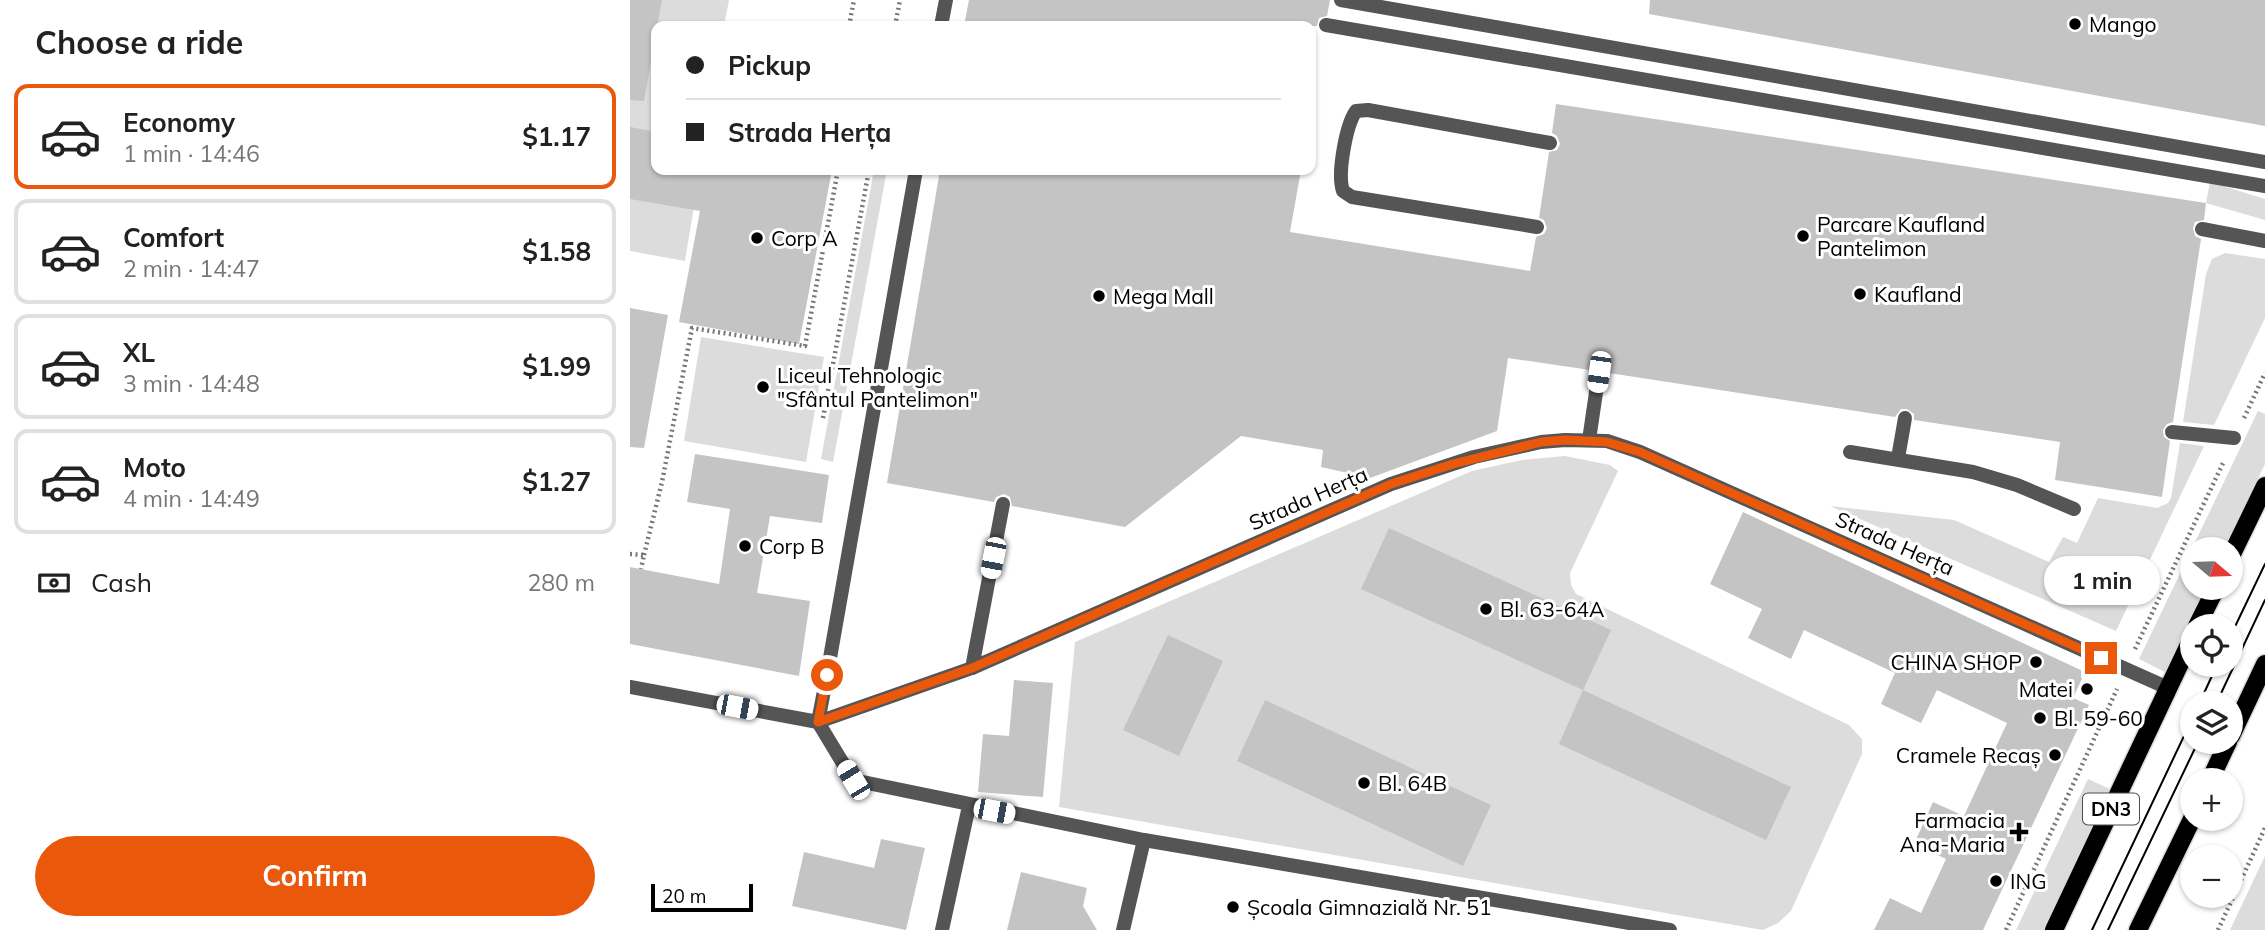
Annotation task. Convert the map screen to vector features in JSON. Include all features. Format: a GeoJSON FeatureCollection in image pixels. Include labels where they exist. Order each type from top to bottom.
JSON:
{"type":"FeatureCollection","features":[{"type":"Feature","properties":{"kind":"main road"},"geometry":{"type":"LineString","coordinates":[[2240,537],[2265,486]]}},
{"type":"Feature","properties":{"kind":"main road","name":"DN3"},"geometry":{"type":"LineString","coordinates":[[2054,930],[2180,663]]}},
{"type":"Feature","properties":{"kind":"main road"},"geometry":{"type":"LineString","coordinates":[[2243,711],[2265,664]]}},
{"type":"Feature","properties":{"kind":"main road"},"geometry":{"type":"LineString","coordinates":[[2138,930],[2186,831]]}},
{"type":"Feature","properties":{"kind":"street"},"geometry":{"type":"LineString","coordinates":[[942,21],[946,0]]}},
{"type":"Feature","properties":{"kind":"street"},"geometry":{"type":"LineString","coordinates":[[1341,0],[2265,162]]}},
{"type":"Feature","properties":{"kind":"street"},"geometry":{"type":"LineString","coordinates":[[1326,25],[2265,186]]}},
{"type":"Feature","properties":{"kind":"street"},"geometry":{"type":"LineString","coordinates":[[1537,228],[1352,197],[1343,191],[1339,181],[1350,119],[1356,111],[1368,110],[1550,143]]}},
{"type":"Feature","properties":{"kind":"street"},"geometry":{"type":"LineString","coordinates":[[915,175],[818,722],[853,780],[1144,840],[1670,930]]}},
{"type":"Feature","properties":{"kind":"street"},"geometry":{"type":"LineString","coordinates":[[2202,229],[2265,241]]}},
{"type":"Feature","properties":{"kind":"street"},"geometry":{"type":"LineString","coordinates":[[1589,440],[1599,372]]}},
{"type":"Feature","properties":{"kind":"street"},"geometry":{"type":"LineString","coordinates":[[1898,458],[1905,418]]}},
{"type":"Feature","properties":{"kind":"street"},"geometry":{"type":"LineString","coordinates":[[2172,432],[2234,438]]}},
{"type":"Feature","properties":{"kind":"street","name":"Strada Herța"},"geometry":{"type":"LineString","coordinates":[[630,687],[818,722],[972,668],[1391,484],[1474,457],[1541,442],[1589,440],[1607,442],[1640,452],[2168,688]]}},
{"type":"Feature","properties":{"kind":"street"},"geometry":{"type":"LineString","coordinates":[[1850,452],[1973,472],[2017,485],[2074,509]]}},
{"type":"Feature","properties":{"kind":"street"},"geometry":{"type":"LineString","coordinates":[[972,668],[1003,504]]}},
{"type":"Feature","properties":{"kind":"street"},"geometry":{"type":"LineString","coordinates":[[942,930],[969,806]]}},
{"type":"Feature","properties":{"kind":"street"},"geometry":{"type":"LineString","coordinates":[[1123,930],[1144,840]]}},
{"type":"Feature","properties":{"kind":"path"},"geometry":{"type":"LineString","coordinates":[[850,21],[854,0]]}},
{"type":"Feature","properties":{"kind":"path"},"geometry":{"type":"LineString","coordinates":[[896,21],[900,0]]}},
{"type":"Feature","properties":{"kind":"path"},"geometry":{"type":"LineString","coordinates":[[641,569],[662,482],[692,328],[805,346],[837,175]]}},
{"type":"Feature","properties":{"kind":"path"},"geometry":{"type":"LineString","coordinates":[[823,418],[868,175]]}},
{"type":"Feature","properties":{"kind":"path"},"geometry":{"type":"LineString","coordinates":[[2006,930],[2265,373]]}},
{"type":"Feature","properties":{"kind":"path"},"geometry":{"type":"LineString","coordinates":[[630,554],[644,555]]}},
{"type":"Feature","properties":{"kind":"path"},"geometry":{"type":"LineString","coordinates":[[2218,930],[2265,828]]}},
{"type":"Feature","properties":{"kind":"shaded area"},"geometry":{"type":"Polygon","coordinates":[[[630,0],[729,0],[725,21],[651,21],[651,175],[699,175],[685,261],[630,251],[630,0]]]}},
{"type":"Feature","properties":{"kind":"shaded area"},"geometry":{"type":"Polygon","coordinates":[[[873,175],[886,175],[833,462],[821,459],[873,175]]]}},
{"type":"Feature","properties":{"kind":"shaded area"},"geometry":{"type":"Polygon","coordinates":[[[2210,182],[2265,199],[2265,220],[2206,203],[2210,182]]]}},
{"type":"Feature","properties":{"kind":"shaded area"},"geometry":{"type":"Polygon","coordinates":[[[2225,253],[2265,259],[2265,318],[2214,425],[2183,422],[2206,274],[2212,259],[2225,253]]]}},
{"type":"Feature","properties":{"kind":"shaded area"},"geometry":{"type":"Polygon","coordinates":[[[701,337],[824,357],[806,462],[684,441],[701,337]]]}},
{"type":"Feature","properties":{"kind":"shaded area"},"geometry":{"type":"Polygon","coordinates":[[[2258,411],[2265,414],[2265,464],[2230,537],[2198,537],[2258,411]]]}},
{"type":"Feature","properties":{"kind":"shaded area"},"geometry":{"type":"Polygon","coordinates":[[[2180,443],[2204,446],[2116,631],[1830,506],[1954,520],[2049,562],[2063,537],[2077,543],[2098,498],[2157,508],[2168,503],[2180,443]]]}},
{"type":"Feature","properties":{"kind":"shaded area"},"geometry":{"type":"Polygon","coordinates":[[[1565,456],[1610,465],[1618,471],[1570,573],[1571,585],[1576,594],[1849,725],[1862,739],[1862,754],[1791,911],[1778,923],[1763,930],[1059,807],[1075,642],[1472,471],[1522,460],[1565,456]]]}},
{"type":"Feature","properties":{"kind":"shaded area"},"geometry":{"type":"Polygon","coordinates":[[[2180,574],[2180,600],[2199,600],[2193,614],[2180,614],[2180,640],[2165,672],[2139,659],[2180,574]]]}},
{"type":"Feature","properties":{"kind":"shaded area"},"geometry":{"type":"Polygon","coordinates":[[[2088,779],[2110,789],[2044,930],[2016,930],[2088,779]]]}},
{"type":"Feature","properties":{"kind":"shaded area"},"geometry":{"type":"Polygon","coordinates":[[[2265,856],[2265,930],[2230,930],[2240,908],[2243,908],[2243,903],[2265,856]]]}},
{"type":"Feature","properties":{"kind":"building"},"geometry":{"type":"Polygon","coordinates":[[[630,0],[662,0],[658,21],[651,21],[651,62],[644,101],[630,100],[630,0]]]}},
{"type":"Feature","properties":{"kind":"building"},"geometry":{"type":"Polygon","coordinates":[[[969,0],[1330,0],[1327,16],[1319,18],[1317,26],[1316,21],[965,21],[969,0]]]}},
{"type":"Feature","properties":{"kind":"building"},"geometry":{"type":"Polygon","coordinates":[[[1650,0],[2265,0],[2265,126],[1649,14],[1650,0]]]}},
{"type":"Feature","properties":{"kind":"building"},"geometry":{"type":"Polygon","coordinates":[[[1556,104],[2206,203],[2204,220],[2195,222],[2193,228],[2195,236],[2201,239],[2173,422],[2167,424],[2163,430],[2164,437],[2170,441],[2162,497],[2055,480],[2060,442],[1914,420],[1914,414],[1907,409],[1901,409],[1895,417],[1609,373],[1600,362],[1590,370],[1508,358],[1497,431],[1370,478],[1321,467],[1323,450],[1241,436],[1125,527],[1012,506],[1010,497],[1004,494],[996,497],[994,502],[887,483],[939,175],[1300,175],[1290,232],[1530,271],[1536,237],[1544,234],[1547,228],[1544,220],[1539,218],[1549,152],[1557,150],[1560,144],[1557,136],[1552,133],[1556,104]]]}},
{"type":"Feature","properties":{"kind":"building","name":"Corp A"},"geometry":{"type":"Polygon","coordinates":[[[630,127],[651,131],[651,175],[831,175],[799,344],[679,322],[700,211],[630,199],[630,127]]]}},
{"type":"Feature","properties":{"kind":"building"},"geometry":{"type":"Polygon","coordinates":[[[630,308],[668,315],[644,448],[630,447],[630,308]]]}},
{"type":"Feature","properties":{"kind":"building","name":"Corp B"},"geometry":{"type":"Polygon","coordinates":[[[695,454],[829,475],[822,523],[770,516],[757,593],[810,601],[799,676],[630,644],[630,567],[719,584],[730,509],[687,502],[695,454]]]}},
{"type":"Feature","properties":{"kind":"building","name":"Bl. 59-60"},"geometry":{"type":"Polygon","coordinates":[[[1743,512],[2085,672],[2073,698],[2089,705],[1983,930],[1874,930],[1890,898],[1921,913],[1946,859],[1914,844],[1933,802],[1964,816],[2007,723],[1937,690],[1921,723],[1881,704],[1895,673],[1804,630],[1791,659],[1748,638],[1762,609],[1710,584],[1743,512]]]}},
{"type":"Feature","properties":{"kind":"building","name":"Bl. 63-64A"},"geometry":{"type":"Polygon","coordinates":[[[1389,528],[1611,630],[1583,690],[1361,589],[1389,528]]]}},
{"type":"Feature","properties":{"kind":"building"},"geometry":{"type":"Polygon","coordinates":[[[1168,635],[1223,661],[1179,756],[1123,730],[1168,635]]]}},
{"type":"Feature","properties":{"kind":"building"},"geometry":{"type":"Polygon","coordinates":[[[1014,680],[1053,683],[1043,797],[978,792],[983,734],[1009,736],[1014,680]]]}},
{"type":"Feature","properties":{"kind":"building"},"geometry":{"type":"Polygon","coordinates":[[[1583,690],[1791,787],[1766,840],[1559,744],[1583,690]]]}},
{"type":"Feature","properties":{"kind":"building","name":"Bl. 64B"},"geometry":{"type":"Polygon","coordinates":[[[1265,700],[1491,805],[1463,866],[1237,761],[1265,700]]]}},
{"type":"Feature","properties":{"kind":"building"},"geometry":{"type":"Polygon","coordinates":[[[881,839],[925,848],[906,930],[792,906],[804,852],[874,868],[881,839]]]}},
{"type":"Feature","properties":{"kind":"building"},"geometry":{"type":"Polygon","coordinates":[[[1021,872],[1087,888],[1083,906],[1097,930],[1007,930],[1021,872]]]}},
{"type":"Feature","properties":{"kind":"tram line"},"geometry":{"type":"LineString","coordinates":[[2241,614],[2265,564]]}},
{"type":"Feature","properties":{"kind":"tram line"},"geometry":{"type":"LineString","coordinates":[[2222,691],[2265,600]]}},
{"type":"Feature","properties":{"kind":"tram line"},"geometry":{"type":"LineString","coordinates":[[2205,691],[2211,677]]}},
{"type":"Feature","properties":{"kind":"tram line"},"geometry":{"type":"LineString","coordinates":[[2092,930],[2180,744]]}},
{"type":"Feature","properties":{"kind":"tram line"},"geometry":{"type":"LineString","coordinates":[[2108,930],[2192,754]]}},
{"type":"Feature","properties":{"kind":"place","name":"Mango"},"geometry":{"type":"Point","coordinates":[2075,24]}},
{"type":"Feature","properties":{"kind":"place","name":"Parcare Kaufland Pantelimon"},"geometry":{"type":"Point","coordinates":[1803,236]}},
{"type":"Feature","properties":{"kind":"place","name":"Corp A"},"geometry":{"type":"Point","coordinates":[757,238]}},
{"type":"Feature","properties":{"kind":"place","name":"Kaufland"},"geometry":{"type":"Point","coordinates":[1860,294]}},
{"type":"Feature","properties":{"kind":"place","name":"Mega Mall"},"geometry":{"type":"Point","coordinates":[1099,296]}},
{"type":"Feature","properties":{"kind":"place","name":"Liceul Tehnologic \"Sfântul Pantelimon\""},"geometry":{"type":"Point","coordinates":[763,387]}},
{"type":"Feature","properties":{"kind":"place","name":"Corp B"},"geometry":{"type":"Point","coordinates":[745,546]}},
{"type":"Feature","properties":{"kind":"place","name":"Bl. 63-64A"},"geometry":{"type":"Point","coordinates":[1486,609]}},
{"type":"Feature","properties":{"kind":"place","name":"CHINA SHOP"},"geometry":{"type":"Point","coordinates":[2036,662]}},
{"type":"Feature","properties":{"kind":"place","name":"Matei"},"geometry":{"type":"Point","coordinates":[2087,689]}},
{"type":"Feature","properties":{"kind":"place","name":"Bl. 59-60"},"geometry":{"type":"Point","coordinates":[2040,718]}},
{"type":"Feature","properties":{"kind":"place","name":"Cramele Recaș"},"geometry":{"type":"Point","coordinates":[2055,755]}},
{"type":"Feature","properties":{"kind":"place","name":"Bl. 64B"},"geometry":{"type":"Point","coordinates":[1364,783]}},
{"type":"Feature","properties":{"kind":"place","name":"Farmacia Ana-Maria"},"geometry":{"type":"Point","coordinates":[2019,832]}},
{"type":"Feature","properties":{"kind":"place","name":"ING"},"geometry":{"type":"Point","coordinates":[1996,881]}},
{"type":"Feature","properties":{"kind":"place","name":"Școala Gimnazială Nr. 51"},"geometry":{"type":"Point","coordinates":[1233,907]}},
{"type":"Feature","properties":{"kind":"route"},"geometry":{"type":"LineString","coordinates":[[827,675],[818,722],[972,668],[1391,484],[1474,457],[1541,442],[1565,440],[1607,442],[1640,452],[2101,658]]}}]}
